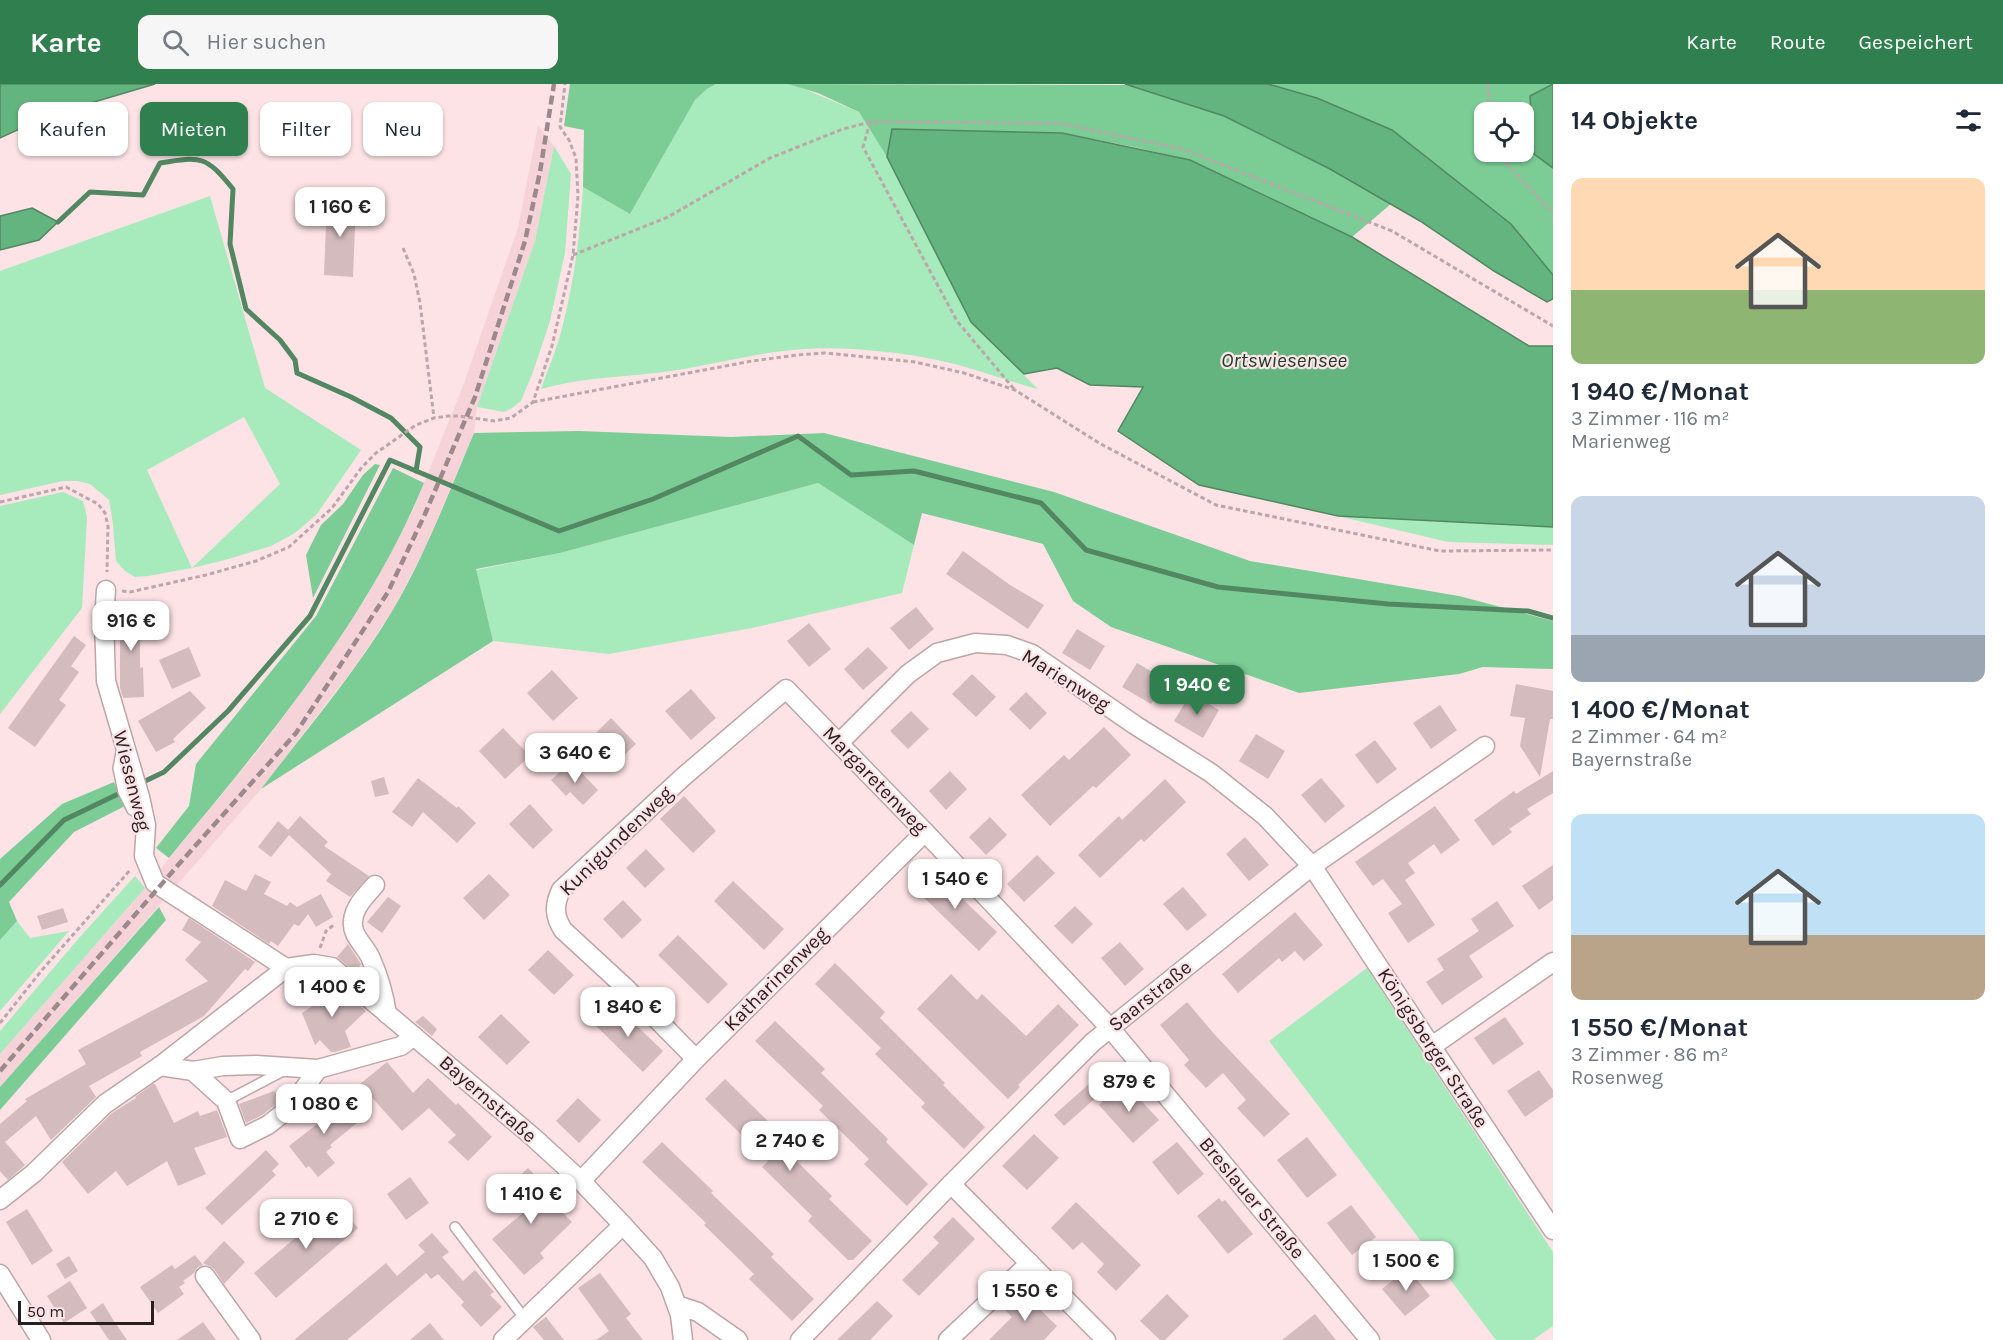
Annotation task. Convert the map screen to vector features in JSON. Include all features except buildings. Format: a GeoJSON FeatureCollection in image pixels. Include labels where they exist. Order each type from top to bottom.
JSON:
{"type":"FeatureCollection","features":[{"type":"Feature","properties":{"kind":"street","name":"Wiesenweg"},"geometry":{"type":"LineString","coordinates":[[106,590],[104,620],[106,681],[140,797],[147,842],[144,856],[155,883],[286,968]]}},
{"type":"Feature","properties":{"kind":"street","name":"Marienweg"},"geometry":{"type":"LineString","coordinates":[[839,743],[908,674],[937,653],[975,643],[1007,645],[1032,654],[1135,725],[1211,773],[1265,816],[1312,866]]}},
{"type":"Feature","properties":{"kind":"street","name":"Margaretenweg"},"geometry":{"type":"LineString","coordinates":[[786,689],[1110,1028]]}},
{"type":"Feature","properties":{"kind":"street","name":"Kunigundenweg"},"geometry":{"type":"LineString","coordinates":[[696,1059],[627,988],[563,930],[556,919],[555,902],[561,890],[665,793],[786,689]]}},
{"type":"Feature","properties":{"kind":"street","name":"Saarstraße"},"geometry":{"type":"LineString","coordinates":[[800,1340],[1093,1042],[1312,866],[1485,746]]}},
{"type":"Feature","properties":{"kind":"street","name":"Katharinenweg"},"geometry":{"type":"LineString","coordinates":[[581,1181],[696,1059],[925,832]]}},
{"type":"Feature","properties":{"kind":"street","name":"Königsberger Straße"},"geometry":{"type":"LineString","coordinates":[[1312,866],[1551,1222]]}},
{"type":"Feature","properties":{"kind":"street"},"geometry":{"type":"LineString","coordinates":[[375,885],[358,906],[353,922],[356,936],[370,955],[382,986],[387,1014]]}},
{"type":"Feature","properties":{"kind":"street"},"geometry":{"type":"LineString","coordinates":[[1432,1046],[1553,962]]}},
{"type":"Feature","properties":{"kind":"street"},"geometry":{"type":"LineString","coordinates":[[0,1200],[34,1173],[105,1104],[160,1066],[286,968],[314,964]]}},
{"type":"Feature","properties":{"kind":"street","name":"Bayernstraße"},"geometry":{"type":"LineString","coordinates":[[314,964],[332,967],[356,986],[533,1137],[581,1181],[653,1258],[670,1287],[677,1305],[683,1340]]}},
{"type":"Feature","properties":{"kind":"street","name":"Breslauer Straße"},"geometry":{"type":"LineString","coordinates":[[1110,1028],[1370,1340]]}},
{"type":"Feature","properties":{"kind":"street"},"geometry":{"type":"LineString","coordinates":[[160,1066],[193,1071],[223,1066],[256,1065],[318,1069],[401,1046],[414,1036]]}},
{"type":"Feature","properties":{"kind":"street"},"geometry":{"type":"LineString","coordinates":[[193,1071],[226,1101],[240,1139],[268,1125],[291,1107],[318,1069]]}},
{"type":"Feature","properties":{"kind":"street"},"geometry":{"type":"LineString","coordinates":[[951,1184],[1106,1340]]}},
{"type":"Feature","properties":{"kind":"street"},"geometry":{"type":"LineString","coordinates":[[503,1340],[622,1225]]}},
{"type":"Feature","properties":{"kind":"street"},"geometry":{"type":"LineString","coordinates":[[948,1340],[1030,1263]]}},
{"type":"Feature","properties":{"kind":"street"},"geometry":{"type":"LineString","coordinates":[[0,1274],[41,1340]]}},
{"type":"Feature","properties":{"kind":"street"},"geometry":{"type":"LineString","coordinates":[[205,1276],[251,1340]]}},
{"type":"Feature","properties":{"kind":"street"},"geometry":{"type":"LineString","coordinates":[[677,1305],[698,1312],[738,1340]]}},
{"type":"Feature","properties":{"kind":"lane"},"geometry":{"type":"LineString","coordinates":[[124,742],[118,768],[123,792],[132,810],[145,818]]}},
{"type":"Feature","properties":{"kind":"lane"},"geometry":{"type":"LineString","coordinates":[[226,1101],[288,1068]]}},
{"type":"Feature","properties":{"kind":"lane"},"geometry":{"type":"LineString","coordinates":[[456,1227],[525,1319]]}},
{"type":"Feature","properties":{"kind":"path"},"geometry":{"type":"LineString","coordinates":[[533,402],[552,346],[573,255],[578,196],[576,158],[569,140],[560,128],[565,84]]}},
{"type":"Feature","properties":{"kind":"path"},"geometry":{"type":"LineString","coordinates":[[1488,84],[1489,102]]}},
{"type":"Feature","properties":{"kind":"path"},"geometry":{"type":"LineString","coordinates":[[573,255],[668,217],[770,158],[843,129],[870,122],[1059,123],[1182,149],[1392,231],[1553,326]]}},
{"type":"Feature","properties":{"kind":"path"},"geometry":{"type":"LineString","coordinates":[[870,122],[862,147],[957,321],[1015,390]]}},
{"type":"Feature","properties":{"kind":"path"},"geometry":{"type":"LineString","coordinates":[[1505,162],[1553,213]]}},
{"type":"Feature","properties":{"kind":"path"},"geometry":{"type":"LineString","coordinates":[[403,248],[414,274],[420,303],[434,418]]}},
{"type":"Feature","properties":{"kind":"path"},"geometry":{"type":"LineString","coordinates":[[0,502],[66,487],[98,504],[105,513],[108,526],[106,590],[130,592],[256,561],[289,547],[332,508],[362,467],[387,444],[416,425],[434,418],[459,416],[494,421],[511,418],[533,402],[752,361],[825,353],[915,362],[1015,390],[1098,443],[1216,505],[1440,551],[1553,550]]}},
{"type":"Feature","properties":{"kind":"path"},"geometry":{"type":"LineString","coordinates":[[0,1023],[42,970],[144,856]]}},
{"type":"Feature","properties":{"kind":"path"},"geometry":{"type":"LineString","coordinates":[[314,964],[326,931],[335,924],[353,922]]}},
{"type":"Feature","properties":{"kind":"shaded area"},"geometry":{"type":"Polygon","coordinates":[[[570,84],[716,84],[695,100],[630,214],[583,187],[584,130],[564,126],[570,84]]]}},
{"type":"Feature","properties":{"kind":"shaded area"},"geometry":{"type":"Polygon","coordinates":[[[716,84],[788,84],[859,112],[887,157],[971,322],[1038,389],[937,360],[884,352],[827,348],[777,352],[671,371],[589,380],[541,389],[560,336],[570,293],[583,187],[630,214],[695,100],[716,84]]]}},
{"type":"Feature","properties":{"kind":"shaded area"},"geometry":{"type":"Polygon","coordinates":[[[788,84],[1132,85],[1224,116],[1330,169],[1391,204],[1352,237],[1190,160],[1062,133],[892,129],[887,157],[859,112],[818,93],[788,84]]]}},
{"type":"Feature","properties":{"kind":"shaded area"},"geometry":{"type":"Polygon","coordinates":[[[1268,84],[1552,84],[1530,96],[1530,102],[1474,102],[1474,162],[1534,162],[1534,154],[1553,168],[1553,275],[1511,224],[1268,84]]]}},
{"type":"Feature","properties":{"kind":"shaded area"},"geometry":{"type":"Polygon","coordinates":[[[538,125],[554,146],[535,241],[477,407],[474,433],[424,550],[394,608],[356,665],[261,789],[0,1087],[0,1054],[135,900],[261,747],[312,678],[366,598],[413,510],[463,386],[518,228],[538,125]]]}},
{"type":"Feature","properties":{"kind":"shaded area"},"geometry":{"type":"Polygon","coordinates":[[[554,146],[571,174],[565,253],[550,321],[521,401],[504,412],[477,407],[535,241],[554,146]]]}},
{"type":"Feature","properties":{"kind":"shaded area"},"geometry":{"type":"Polygon","coordinates":[[[210,196],[265,388],[361,450],[317,514],[295,533],[271,546],[225,560],[192,568],[135,577],[125,571],[116,561],[109,500],[90,484],[63,481],[0,495],[0,271],[210,196]],[[244,417],[147,470],[192,568],[280,484],[244,417]]]}},
{"type":"Feature","properties":{"kind":"shaded area"},"geometry":{"type":"Polygon","coordinates":[[[579,431],[731,437],[824,433],[1054,492],[1250,561],[1459,596],[1553,621],[1553,669],[1483,667],[1459,674],[1299,693],[1111,627],[1073,601],[1043,544],[922,513],[914,545],[818,483],[560,553],[476,569],[493,641],[261,789],[347,678],[394,608],[427,544],[474,433],[579,431]]]}},
{"type":"Feature","properties":{"kind":"shaded area"},"geometry":{"type":"Polygon","coordinates":[[[375,464],[380,465],[313,598],[306,555],[321,525],[343,504],[363,475],[375,464]]]}},
{"type":"Feature","properties":{"kind":"shaded area"},"geometry":{"type":"Polygon","coordinates":[[[393,468],[424,483],[373,585],[311,680],[169,858],[156,848],[189,806],[196,764],[316,616],[393,468]]]}},
{"type":"Feature","properties":{"kind":"shaded area"},"geometry":{"type":"Polygon","coordinates":[[[818,483],[914,545],[902,593],[752,628],[609,654],[493,641],[476,570],[560,553],[818,483]]]}},
{"type":"Feature","properties":{"kind":"shaded area"},"geometry":{"type":"Polygon","coordinates":[[[63,492],[83,501],[87,517],[82,608],[0,714],[0,506],[63,492]]]}},
{"type":"Feature","properties":{"kind":"shaded area"},"geometry":{"type":"Polygon","coordinates":[[[1338,516],[1553,527],[1553,545],[1448,542],[1338,516]]]}},
{"type":"Feature","properties":{"kind":"shaded area"},"geometry":{"type":"Polygon","coordinates":[[[114,782],[125,806],[74,832],[9,902],[17,921],[0,940],[0,859],[62,804],[114,782]]]}},
{"type":"Feature","properties":{"kind":"shaded area"},"geometry":{"type":"Polygon","coordinates":[[[135,876],[145,888],[0,1054],[0,1031],[135,876]]]}},
{"type":"Feature","properties":{"kind":"shaded area"},"geometry":{"type":"Polygon","coordinates":[[[159,907],[166,920],[0,1110],[0,1087],[159,907]]]}},
{"type":"Feature","properties":{"kind":"shaded area"},"geometry":{"type":"Polygon","coordinates":[[[17,921],[30,938],[69,931],[0,1011],[0,940],[17,921]]]}},
{"type":"Feature","properties":{"kind":"shaded area"},"geometry":{"type":"Polygon","coordinates":[[[1367,968],[1553,1252],[1553,1326],[1533,1340],[1496,1340],[1269,1041],[1367,968]]]}},
{"type":"Feature","properties":{"kind":"water"},"geometry":{"type":"Polygon","coordinates":[[[0,84],[155,84],[94,102],[18,102],[18,130],[0,138],[0,84]]]}},
{"type":"Feature","properties":{"kind":"water"},"geometry":{"type":"Polygon","coordinates":[[[1125,84],[1268,84],[1317,98],[1392,130],[1511,224],[1553,275],[1553,299],[1547,302],[1494,271],[1420,221],[1330,169],[1224,116],[1125,84]]]}},
{"type":"Feature","properties":{"kind":"water"},"geometry":{"type":"Polygon","coordinates":[[[1553,84],[1553,168],[1534,154],[1534,102],[1530,102],[1530,96],[1553,84]]]}},
{"type":"Feature","properties":{"kind":"water","name":"Ortswiesensee"},"geometry":{"type":"Polygon","coordinates":[[[892,129],[1062,133],[1190,160],[1352,237],[1529,346],[1553,346],[1553,527],[1338,516],[1199,485],[1118,431],[1143,387],[1090,385],[1057,368],[1024,374],[971,322],[887,157],[892,129]]]}},
{"type":"Feature","properties":{"kind":"water"},"geometry":{"type":"Polygon","coordinates":[[[32,208],[58,222],[39,240],[0,250],[0,216],[32,208]]]}},
{"type":"Feature","properties":{"kind":"waterway"},"geometry":{"type":"LineString","coordinates":[[58,222],[90,192],[143,195],[160,163],[194,159],[209,164],[233,189],[230,244],[246,309],[280,340],[295,360],[297,373],[391,418],[420,447],[416,471]]}},
{"type":"Feature","properties":{"kind":"waterway"},"geometry":{"type":"LineString","coordinates":[[0,885],[64,820],[164,772],[228,711],[310,616],[390,460],[559,531],[653,499],[798,436],[851,475],[914,471],[1041,503],[1086,550],[1218,587],[1388,604],[1528,611],[1553,618]]}},
{"type":"Feature","properties":{"kind":"railway"},"geometry":{"type":"LineString","coordinates":[[0,1071],[296,733],[388,592],[425,514],[475,397],[525,241],[540,172],[554,84]]}}]}
